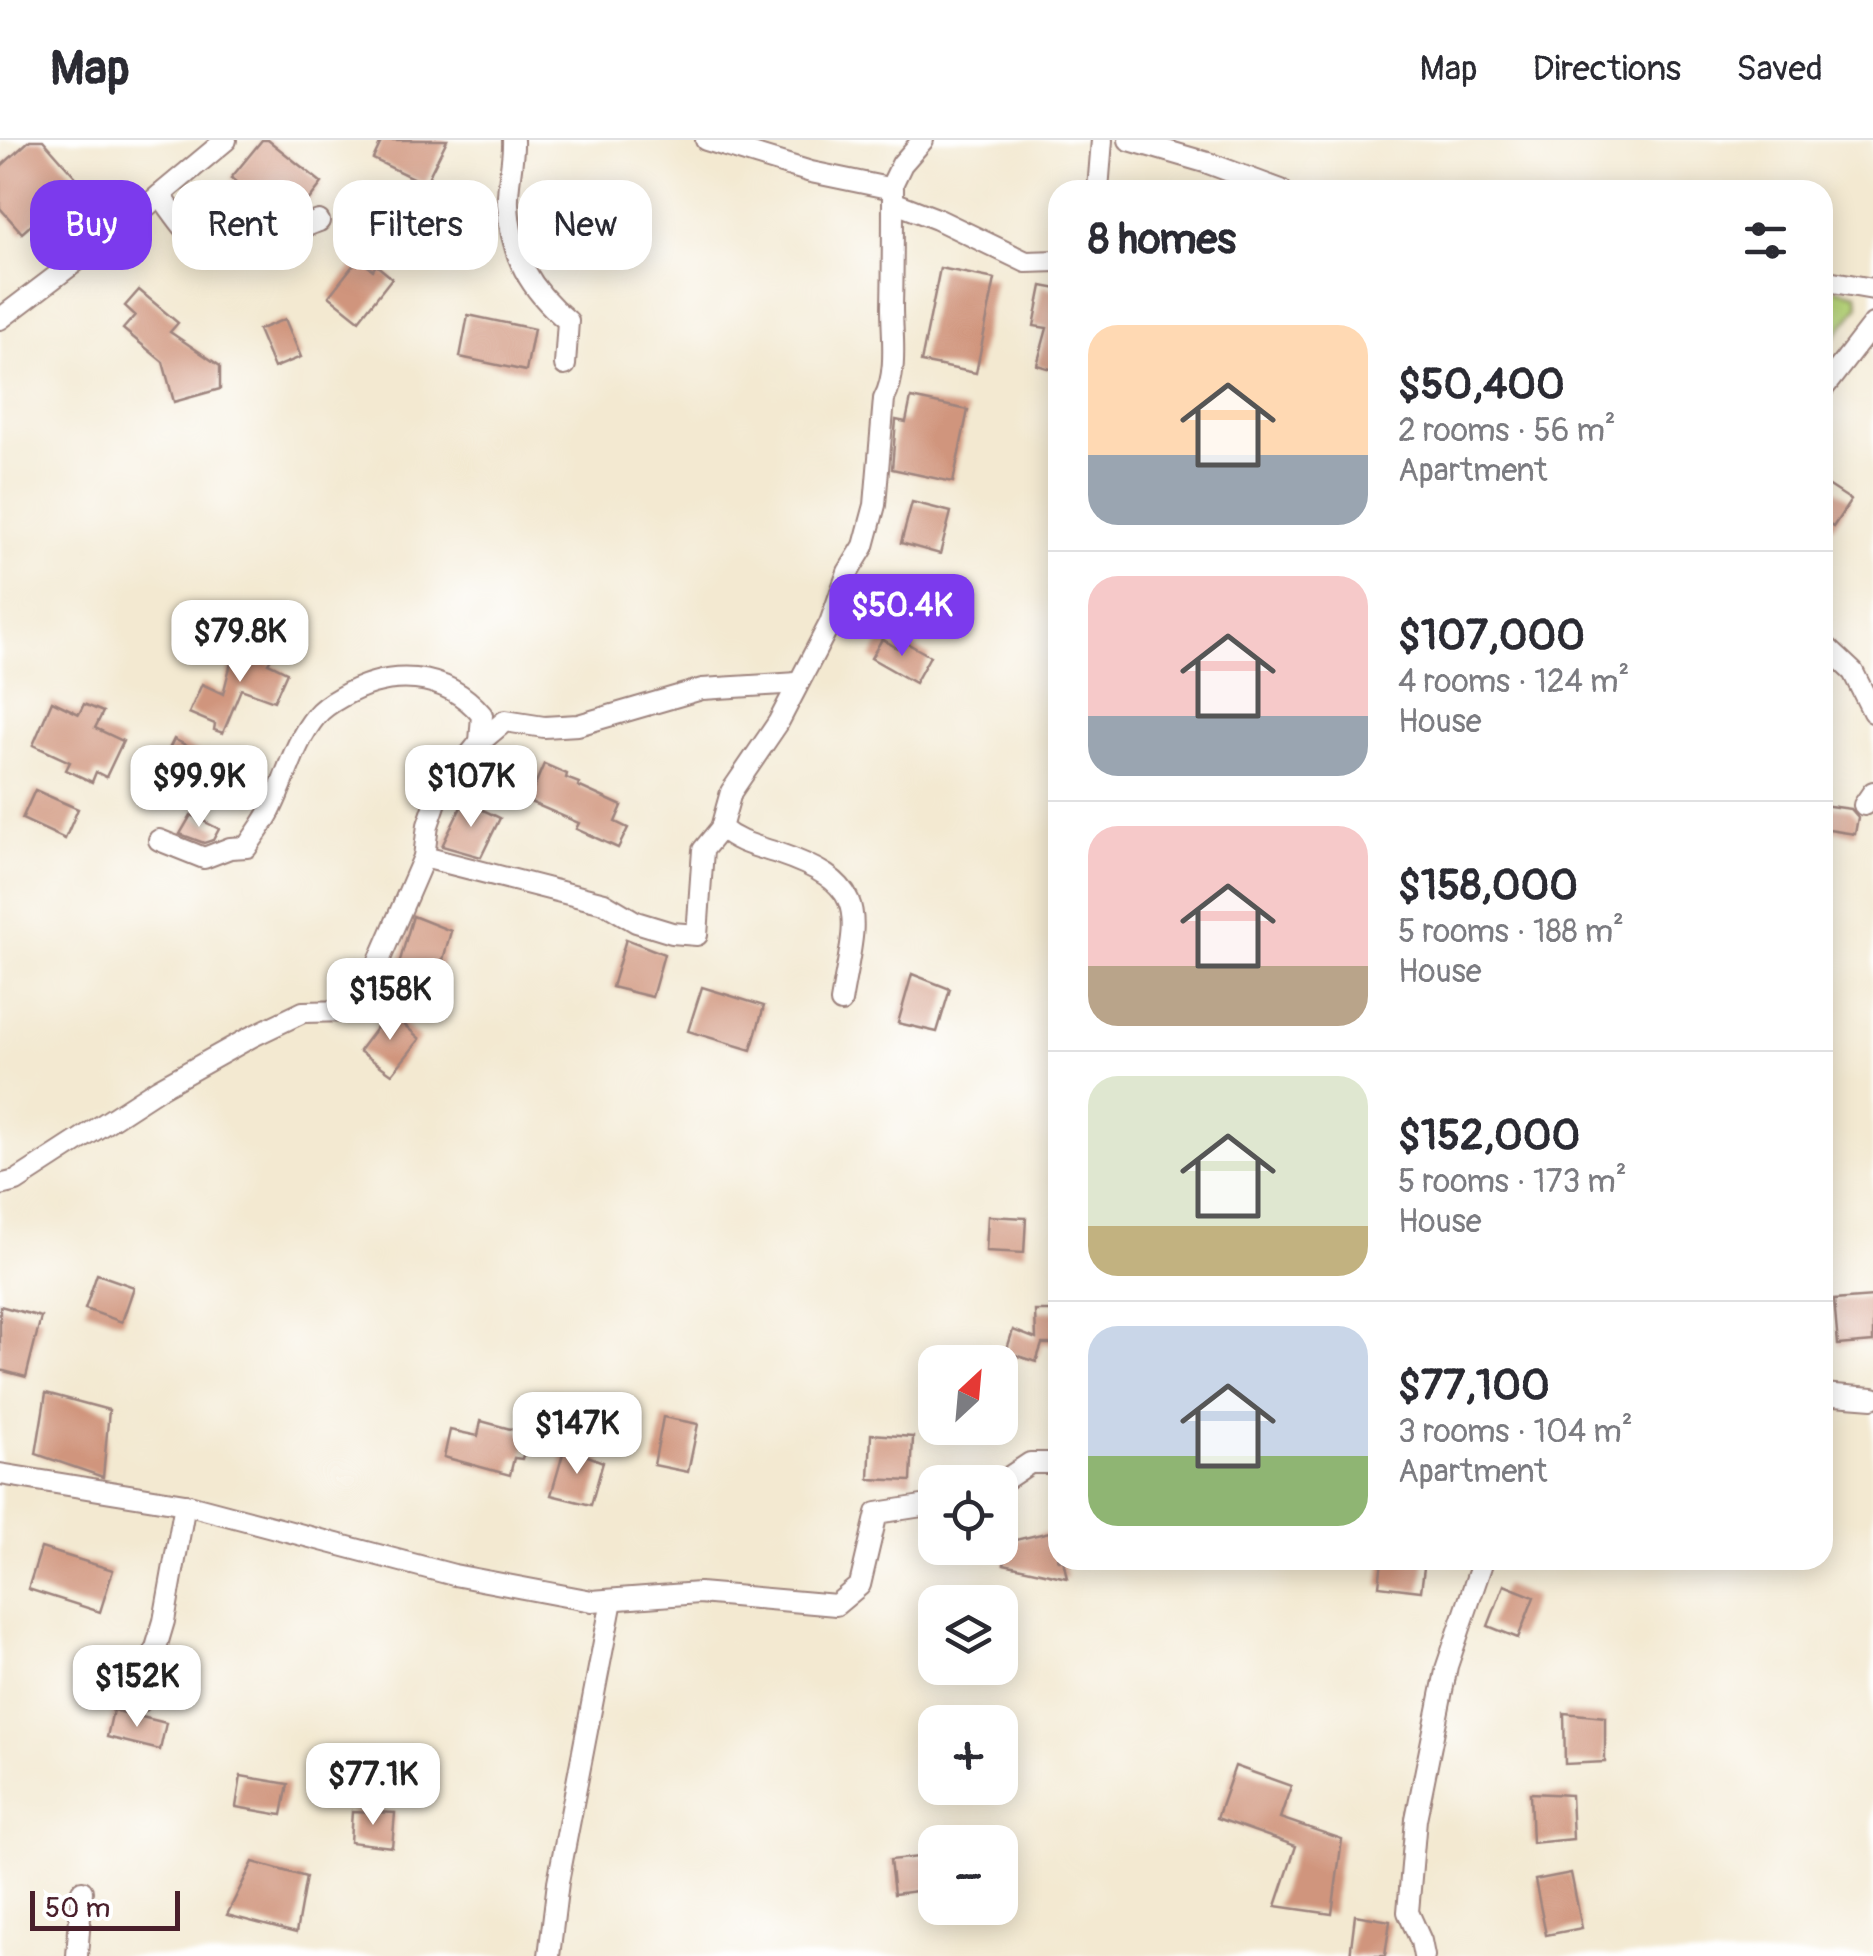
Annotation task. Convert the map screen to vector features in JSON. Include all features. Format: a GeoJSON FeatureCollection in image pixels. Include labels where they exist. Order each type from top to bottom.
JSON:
{"type":"FeatureCollection","features":[{"type":"Feature","properties":{"kind":"street"},"geometry":{"type":"LineString","coordinates":[[3,310],[160,195],[226,140]]}},
{"type":"Feature","properties":{"kind":"street"},"geometry":{"type":"LineString","coordinates":[[513,140],[508,204],[519,263],[543,300],[568,321],[565,364]]}},
{"type":"Feature","properties":{"kind":"street"},"geometry":{"type":"LineString","coordinates":[[706,140],[893,196],[1026,262],[1048,261]]}},
{"type":"Feature","properties":{"kind":"street"},"geometry":{"type":"LineString","coordinates":[[424,856],[604,904],[636,922],[672,933],[696,935],[703,850],[722,828],[730,792],[778,723],[830,623],[848,572],[864,546],[875,505],[884,400],[892,360],[890,189],[902,164],[923,140]]}},
{"type":"Feature","properties":{"kind":"street"},"geometry":{"type":"LineString","coordinates":[[1099,180],[1102,140]]}},
{"type":"Feature","properties":{"kind":"street"},"geometry":{"type":"LineString","coordinates":[[1129,140],[1251,180]]}},
{"type":"Feature","properties":{"kind":"street"},"geometry":{"type":"LineString","coordinates":[[160,195],[198,240],[212,248],[254,245],[319,221]]}},
{"type":"Feature","properties":{"kind":"street"},"geometry":{"type":"LineString","coordinates":[[1833,282],[1873,289]]}},
{"type":"Feature","properties":{"kind":"street"},"geometry":{"type":"LineString","coordinates":[[1833,376],[1873,324]]}},
{"type":"Feature","properties":{"kind":"street"},"geometry":{"type":"LineString","coordinates":[[1833,653],[1853,672],[1873,712]]}},
{"type":"Feature","properties":{"kind":"street"},"geometry":{"type":"LineString","coordinates":[[159,840],[204,858],[247,846],[271,810],[289,763],[318,713],[376,680],[420,678],[469,700],[482,715],[480,742]]}},
{"type":"Feature","properties":{"kind":"street"},"geometry":{"type":"LineString","coordinates":[[0,1186],[16,1181],[158,1088],[251,1037],[303,1012],[350,1011],[369,984],[424,856],[428,825],[439,793],[480,742],[505,721],[565,726],[702,689],[798,682]]}},
{"type":"Feature","properties":{"kind":"street"},"geometry":{"type":"LineString","coordinates":[[722,828],[744,843],[822,872],[848,894],[855,921],[841,1002]]}},
{"type":"Feature","properties":{"kind":"street"},"geometry":{"type":"LineString","coordinates":[[1833,1395],[1873,1398]]}},
{"type":"Feature","properties":{"kind":"street"},"geometry":{"type":"LineString","coordinates":[[1018,1471],[1030,1463],[1048,1464]]}},
{"type":"Feature","properties":{"kind":"street"},"geometry":{"type":"LineString","coordinates":[[0,1474],[185,1504],[454,1576],[592,1602],[699,1592],[836,1605],[860,1585],[877,1513],[918,1507]]}},
{"type":"Feature","properties":{"kind":"street"},"geometry":{"type":"LineString","coordinates":[[140,1702],[164,1620],[185,1504]]}},
{"type":"Feature","properties":{"kind":"street"},"geometry":{"type":"LineString","coordinates":[[1424,1956],[1408,1912],[1416,1819],[1446,1666],[1480,1570]]}},
{"type":"Feature","properties":{"kind":"street"},"geometry":{"type":"LineString","coordinates":[[550,1956],[558,1882],[612,1600]]}},
{"type":"Feature","properties":{"kind":"street"},"geometry":{"type":"LineString","coordinates":[[77,1956],[82,1890]]}},
{"type":"Feature","properties":{"kind":"green space"},"geometry":{"type":"Polygon","coordinates":[[[1833,288],[1857,294],[1859,306],[1833,338],[1833,288]]]}},
{"type":"Feature","properties":{"kind":"building"},"geometry":{"type":"Polygon","coordinates":[[[30,140],[43,140],[78,180],[30,180],[30,226],[22,233],[0,208],[0,167],[30,140]]]}},
{"type":"Feature","properties":{"kind":"building"},"geometry":{"type":"Polygon","coordinates":[[[262,140],[268,140],[322,183],[313,195],[313,180],[231,178],[262,140]]]}},
{"type":"Feature","properties":{"kind":"building"},"geometry":{"type":"Polygon","coordinates":[[[382,140],[447,140],[427,180],[417,180],[373,159],[382,140]]]}},
{"type":"Feature","properties":{"kind":"building"},"geometry":{"type":"Polygon","coordinates":[[[940,268],[995,279],[976,373],[921,362],[940,268]]]}},
{"type":"Feature","properties":{"kind":"building"},"geometry":{"type":"Polygon","coordinates":[[[349,270],[382,270],[392,278],[359,320],[329,296],[349,270]]]}},
{"type":"Feature","properties":{"kind":"building"},"geometry":{"type":"Polygon","coordinates":[[[1042,286],[1048,287],[1048,368],[1037,365],[1047,328],[1034,326],[1042,286]]]}},
{"type":"Feature","properties":{"kind":"building"},"geometry":{"type":"Polygon","coordinates":[[[139,290],[178,323],[170,332],[220,366],[220,389],[174,402],[163,362],[123,329],[135,315],[125,306],[139,290]]]}},
{"type":"Feature","properties":{"kind":"building"},"geometry":{"type":"Polygon","coordinates":[[[468,315],[534,329],[526,371],[460,357],[468,315]]]}},
{"type":"Feature","properties":{"kind":"building"},"geometry":{"type":"Polygon","coordinates":[[[285,319],[301,357],[274,368],[258,330],[285,319]]]}},
{"type":"Feature","properties":{"kind":"building"},"geometry":{"type":"Polygon","coordinates":[[[911,398],[968,410],[953,482],[892,469],[896,420],[906,422],[911,398]]]}},
{"type":"Feature","properties":{"kind":"building"},"geometry":{"type":"Polygon","coordinates":[[[1833,488],[1851,500],[1833,527],[1833,488]]]}},
{"type":"Feature","properties":{"kind":"building"},"geometry":{"type":"Polygon","coordinates":[[[912,502],[951,512],[940,554],[901,543],[912,502]]]}},
{"type":"Feature","properties":{"kind":"building"},"geometry":{"type":"Polygon","coordinates":[[[882,639],[897,648],[901,640],[930,656],[915,683],[871,658],[882,639]]]}},
{"type":"Feature","properties":{"kind":"building"},"geometry":{"type":"Polygon","coordinates":[[[236,644],[276,650],[268,663],[287,672],[274,701],[241,689],[223,733],[214,730],[215,724],[189,713],[202,684],[223,694],[236,644]]]}},
{"type":"Feature","properties":{"kind":"building"},"geometry":{"type":"Polygon","coordinates":[[[52,701],[79,714],[84,704],[103,712],[95,728],[123,741],[106,777],[96,772],[92,782],[66,770],[70,762],[33,745],[52,701]]]}},
{"type":"Feature","properties":{"kind":"building"},"geometry":{"type":"Polygon","coordinates":[[[174,739],[218,762],[201,793],[158,771],[174,739]]]}},
{"type":"Feature","properties":{"kind":"building"},"geometry":{"type":"Polygon","coordinates":[[[544,764],[567,774],[566,778],[579,783],[578,786],[622,806],[615,822],[628,828],[618,848],[576,829],[579,823],[528,801],[544,764]]]}},
{"type":"Feature","properties":{"kind":"building"},"geometry":{"type":"Polygon","coordinates":[[[35,790],[78,809],[65,839],[22,819],[35,790]]]}},
{"type":"Feature","properties":{"kind":"building"},"geometry":{"type":"Polygon","coordinates":[[[464,801],[500,818],[481,857],[442,846],[464,801]]]}},
{"type":"Feature","properties":{"kind":"building"},"geometry":{"type":"Polygon","coordinates":[[[1833,807],[1851,809],[1858,817],[1855,834],[1833,831],[1833,807]]]}},
{"type":"Feature","properties":{"kind":"building"},"geometry":{"type":"Polygon","coordinates":[[[191,815],[219,829],[213,840],[204,843],[180,834],[191,815]]]}},
{"type":"Feature","properties":{"kind":"building"},"geometry":{"type":"Polygon","coordinates":[[[413,916],[451,931],[439,974],[399,964],[413,916]]]}},
{"type":"Feature","properties":{"kind":"building"},"geometry":{"type":"Polygon","coordinates":[[[626,939],[664,954],[652,997],[612,987],[626,939]]]}},
{"type":"Feature","properties":{"kind":"building"},"geometry":{"type":"Polygon","coordinates":[[[912,974],[950,989],[937,1032],[898,1023],[912,974]]]}},
{"type":"Feature","properties":{"kind":"building"},"geometry":{"type":"Polygon","coordinates":[[[702,987],[764,1006],[751,1050],[688,1031],[702,987]]]}},
{"type":"Feature","properties":{"kind":"building"},"geometry":{"type":"Polygon","coordinates":[[[389,1011],[420,1039],[392,1074],[359,1051],[389,1011]]]}},
{"type":"Feature","properties":{"kind":"building"},"geometry":{"type":"Polygon","coordinates":[[[988,1216],[1026,1218],[1024,1253],[986,1251],[988,1216]]]}},
{"type":"Feature","properties":{"kind":"building"},"geometry":{"type":"Polygon","coordinates":[[[97,1274],[134,1287],[122,1322],[85,1309],[97,1274]]]}},
{"type":"Feature","properties":{"kind":"building"},"geometry":{"type":"Polygon","coordinates":[[[1873,1297],[1873,1342],[1838,1345],[1834,1300],[1873,1297]]]}},
{"type":"Feature","properties":{"kind":"building"},"geometry":{"type":"Polygon","coordinates":[[[0,1306],[41,1317],[26,1377],[0,1370],[0,1306]]]}},
{"type":"Feature","properties":{"kind":"building"},"geometry":{"type":"Polygon","coordinates":[[[1035,1311],[1048,1311],[1048,1344],[1042,1344],[1036,1362],[1018,1356],[1018,1345],[1008,1345],[1013,1330],[1036,1339],[1035,1311]]]}},
{"type":"Feature","properties":{"kind":"building"},"geometry":{"type":"Polygon","coordinates":[[[46,1393],[109,1410],[103,1477],[36,1454],[46,1393]]]}},
{"type":"Feature","properties":{"kind":"building"},"geometry":{"type":"Polygon","coordinates":[[[663,1417],[698,1424],[688,1472],[654,1465],[663,1417]]]}},
{"type":"Feature","properties":{"kind":"building"},"geometry":{"type":"Polygon","coordinates":[[[481,1421],[529,1434],[522,1459],[514,1458],[510,1475],[444,1457],[450,1430],[478,1436],[481,1421]]]}},
{"type":"Feature","properties":{"kind":"building"},"geometry":{"type":"Polygon","coordinates":[[[871,1434],[913,1437],[911,1481],[869,1479],[871,1434]]]}},
{"type":"Feature","properties":{"kind":"building"},"geometry":{"type":"Polygon","coordinates":[[[565,1447],[603,1462],[591,1505],[551,1495],[565,1447]]]}},
{"type":"Feature","properties":{"kind":"building"},"geometry":{"type":"Polygon","coordinates":[[[1048,1532],[1048,1570],[1065,1570],[1067,1578],[1008,1565],[1018,1565],[1018,1539],[1048,1532]]]}},
{"type":"Feature","properties":{"kind":"building"},"geometry":{"type":"Polygon","coordinates":[[[41,1548],[113,1570],[100,1612],[28,1589],[41,1548]]]}},
{"type":"Feature","properties":{"kind":"building"},"geometry":{"type":"Polygon","coordinates":[[[1381,1570],[1424,1570],[1421,1591],[1379,1586],[1381,1570]]]}},
{"type":"Feature","properties":{"kind":"building"},"geometry":{"type":"Polygon","coordinates":[[[1504,1585],[1534,1597],[1518,1638],[1488,1626],[1504,1585]]]}},
{"type":"Feature","properties":{"kind":"building"},"geometry":{"type":"Polygon","coordinates":[[[113,1710],[166,1723],[160,1750],[107,1737],[113,1710]]]}},
{"type":"Feature","properties":{"kind":"building"},"geometry":{"type":"Polygon","coordinates":[[[1564,1713],[1605,1717],[1605,1762],[1565,1764],[1564,1713]]]}},
{"type":"Feature","properties":{"kind":"building"},"geometry":{"type":"Polygon","coordinates":[[[1235,1766],[1291,1786],[1280,1818],[1342,1839],[1332,1914],[1276,1906],[1296,1846],[1217,1818],[1235,1766]]]}},
{"type":"Feature","properties":{"kind":"building"},"geometry":{"type":"Polygon","coordinates":[[[241,1776],[288,1784],[282,1815],[236,1807],[241,1776]]]}},
{"type":"Feature","properties":{"kind":"building"},"geometry":{"type":"Polygon","coordinates":[[[1530,1793],[1571,1795],[1573,1839],[1532,1843],[1530,1793]]]}},
{"type":"Feature","properties":{"kind":"building"},"geometry":{"type":"Polygon","coordinates":[[[352,1811],[395,1813],[392,1847],[350,1842],[352,1811]]]}},
{"type":"Feature","properties":{"kind":"building"},"geometry":{"type":"Polygon","coordinates":[[[918,1857],[918,1891],[894,1894],[890,1860],[918,1857]]]}},
{"type":"Feature","properties":{"kind":"building"},"geometry":{"type":"Polygon","coordinates":[[[253,1862],[306,1877],[296,1933],[227,1915],[253,1862]]]}},
{"type":"Feature","properties":{"kind":"building"},"geometry":{"type":"Polygon","coordinates":[[[1571,1873],[1582,1928],[1546,1935],[1535,1880],[1571,1873]]]}},
{"type":"Feature","properties":{"kind":"building"},"geometry":{"type":"Polygon","coordinates":[[[1355,1915],[1390,1921],[1385,1956],[1350,1956],[1355,1915]]]}}]}
